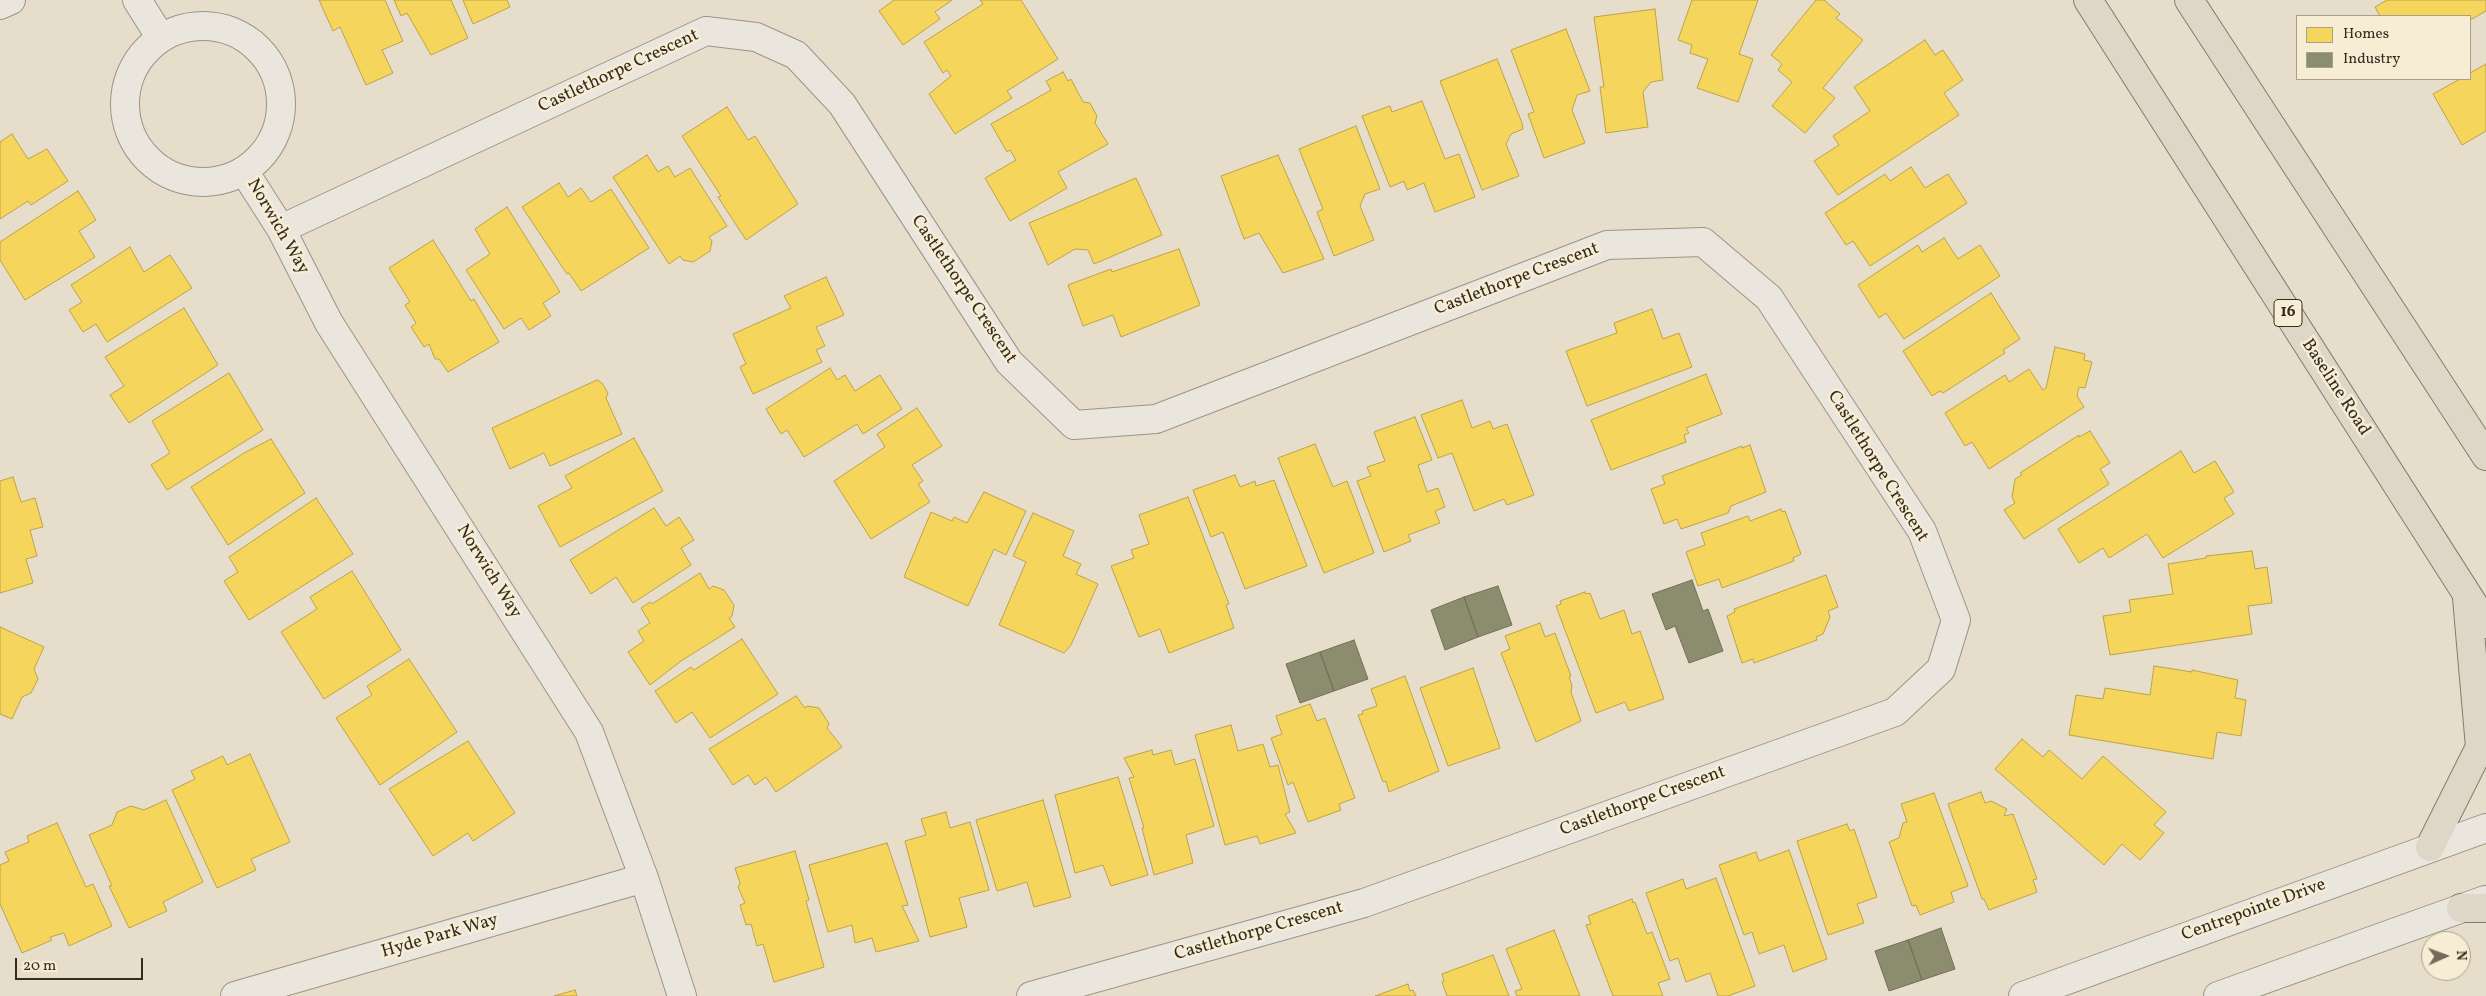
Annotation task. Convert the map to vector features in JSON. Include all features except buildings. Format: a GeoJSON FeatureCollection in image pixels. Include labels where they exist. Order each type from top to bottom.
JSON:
{"type":"FeatureCollection","features":[{"type":"Feature","properties":{"kind":"main road","name":"Baseline Road"},"geometry":{"type":"LineString","coordinates":[[2088,0],[2486,624]]}},
{"type":"Feature","properties":{"kind":"main road"},"geometry":{"type":"LineString","coordinates":[[2189,0],[2486,456]]}},
{"type":"Feature","properties":{"kind":"main road"},"geometry":{"type":"LineString","coordinates":[[2430,847],[2480,748],[2467,594]]}},
{"type":"Feature","properties":{"kind":"street"},"geometry":{"type":"LineString","coordinates":[[0,5],[11,0]]}},
{"type":"Feature","properties":{"kind":"street"},"geometry":{"type":"LineString","coordinates":[[137,0],[161,38]]}},
{"type":"Feature","properties":{"kind":"street","name":"Norwich Way"},"geometry":{"type":"LineString","coordinates":[[208,26],[232,31],[254,44],[270,62],[279,84],[281,109],[276,133],[264,154],[244,171],[220,181],[193,182],[167,174],[146,157],[131,134],[125,107],[129,80],[141,56],[161,38],[184,28],[208,26]]}},
{"type":"Feature","properties":{"kind":"street","name":"Castlethorpe Crescent"},"geometry":{"type":"LineString","coordinates":[[281,229],[706,31],[756,36],[796,55],[842,104],[1009,362],[1074,425],[1156,419],[1607,245],[1703,242],[1768,298],[1922,531],[1956,620],[1941,669],[1895,712],[1364,903],[1031,996]]}},
{"type":"Feature","properties":{"kind":"street","name":"Norwich Way"},"geometry":{"type":"LineString","coordinates":[[244,171],[281,229],[329,323],[589,732],[644,878],[682,996]]}},
{"type":"Feature","properties":{"kind":"street","name":"Centrepointe Drive"},"geometry":{"type":"LineString","coordinates":[[2023,996],[2486,828]]}},
{"type":"Feature","properties":{"kind":"street","name":"Hyde Park Way"},"geometry":{"type":"LineString","coordinates":[[235,996],[644,878]]}},
{"type":"Feature","properties":{"kind":"street"},"geometry":{"type":"LineString","coordinates":[[2218,996],[2473,908],[2486,900]]}}]}
